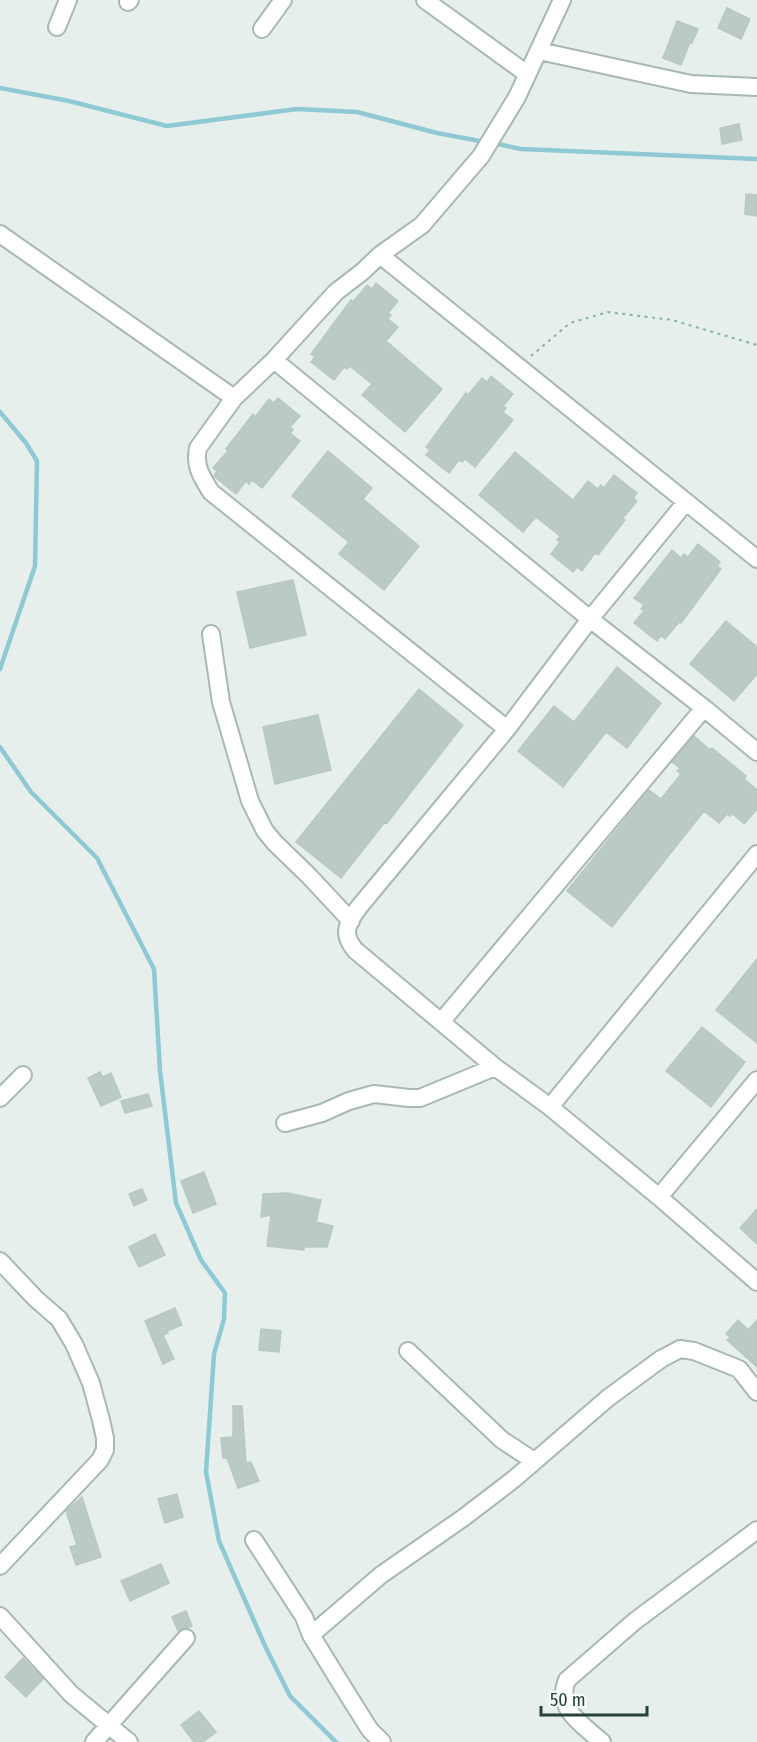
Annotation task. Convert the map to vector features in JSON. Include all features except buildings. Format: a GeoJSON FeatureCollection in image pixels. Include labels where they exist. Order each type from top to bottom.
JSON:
{"type":"FeatureCollection","features":[{"type":"Feature","properties":{"kind":"street"},"geometry":{"type":"LineString","coordinates":[[57,27],[68,0]]}},
{"type":"Feature","properties":{"kind":"street"},"geometry":{"type":"LineString","coordinates":[[262,29],[283,0]]}},
{"type":"Feature","properties":{"kind":"street"},"geometry":{"type":"LineString","coordinates":[[424,0],[527,74]]}},
{"type":"Feature","properties":{"kind":"street"},"geometry":{"type":"LineString","coordinates":[[507,729],[212,492],[198,472],[196,457],[198,448],[234,398],[274,360],[336,292],[380,255],[422,225],[481,156],[517,97],[562,0]]}},
{"type":"Feature","properties":{"kind":"street"},"geometry":{"type":"LineString","coordinates":[[539,51],[692,84],[757,87]]}},
{"type":"Feature","properties":{"kind":"street"},"geometry":{"type":"LineString","coordinates":[[0,234],[234,398]]}},
{"type":"Feature","properties":{"kind":"street"},"geometry":{"type":"LineString","coordinates":[[380,255],[757,559]]}},
{"type":"Feature","properties":{"kind":"street"},"geometry":{"type":"LineString","coordinates":[[274,360],[590,620],[757,752]]}},
{"type":"Feature","properties":{"kind":"street"},"geometry":{"type":"LineString","coordinates":[[686,502],[590,620],[507,729],[369,895],[351,921],[347,931],[355,950],[659,1197],[757,1282]]}},
{"type":"Feature","properties":{"kind":"street"},"geometry":{"type":"LineString","coordinates":[[211,634],[221,702],[250,801],[270,837],[351,921]]}},
{"type":"Feature","properties":{"kind":"street"},"geometry":{"type":"LineString","coordinates":[[441,1022],[704,708]]}},
{"type":"Feature","properties":{"kind":"street"},"geometry":{"type":"LineString","coordinates":[[550,1107],[757,854]]}},
{"type":"Feature","properties":{"kind":"street"},"geometry":{"type":"LineString","coordinates":[[285,1123],[322,1113],[349,1101],[374,1094],[420,1098],[495,1066]]}},
{"type":"Feature","properties":{"kind":"street"},"geometry":{"type":"LineString","coordinates":[[0,1098],[23,1076]]}},
{"type":"Feature","properties":{"kind":"street"},"geometry":{"type":"LineString","coordinates":[[659,1197],[757,1080]]}},
{"type":"Feature","properties":{"kind":"street"},"geometry":{"type":"LineString","coordinates":[[0,1261],[58,1319],[74,1344],[91,1383],[105,1438],[105,1450],[100,1460],[0,1566]]}},
{"type":"Feature","properties":{"kind":"street"},"geometry":{"type":"LineString","coordinates":[[311,1635],[381,1575],[514,1479],[608,1398],[661,1359],[680,1349],[694,1351],[739,1369],[757,1392]]}},
{"type":"Feature","properties":{"kind":"street"},"geometry":{"type":"LineString","coordinates":[[408,1352],[502,1440],[534,1461]]}},
{"type":"Feature","properties":{"kind":"street"},"geometry":{"type":"LineString","coordinates":[[602,1742],[572,1716],[564,1701],[563,1690],[567,1680],[635,1621],[757,1530]]}},
{"type":"Feature","properties":{"kind":"street"},"geometry":{"type":"LineString","coordinates":[[254,1540],[304,1617],[311,1635],[370,1730],[382,1742]]}},
{"type":"Feature","properties":{"kind":"street"},"geometry":{"type":"LineString","coordinates":[[0,1616],[71,1694],[129,1742]]}},
{"type":"Feature","properties":{"kind":"street"},"geometry":{"type":"LineString","coordinates":[[94,1742],[186,1638]]}},
{"type":"Feature","properties":{"kind":"path"},"geometry":{"type":"LineString","coordinates":[[518,367],[570,323],[608,312],[672,320],[757,345]]}},
{"type":"Feature","properties":{"kind":"waterway"},"geometry":{"type":"LineString","coordinates":[[0,88],[69,101],[167,126],[297,109],[357,112],[437,133],[485,142]]}},
{"type":"Feature","properties":{"kind":"waterway"},"geometry":{"type":"LineString","coordinates":[[493,143],[521,149],[757,159]]}},
{"type":"Feature","properties":{"kind":"waterway"},"geometry":{"type":"LineString","coordinates":[[0,412],[26,443],[37,461],[35,566],[0,669]]}},
{"type":"Feature","properties":{"kind":"waterway"},"geometry":{"type":"LineString","coordinates":[[0,747],[31,792],[97,858],[154,969],[160,1071],[176,1203],[201,1260],[225,1293],[224,1319],[214,1354],[206,1472],[219,1541],[265,1646],[290,1696],[336,1742]]}}]}
